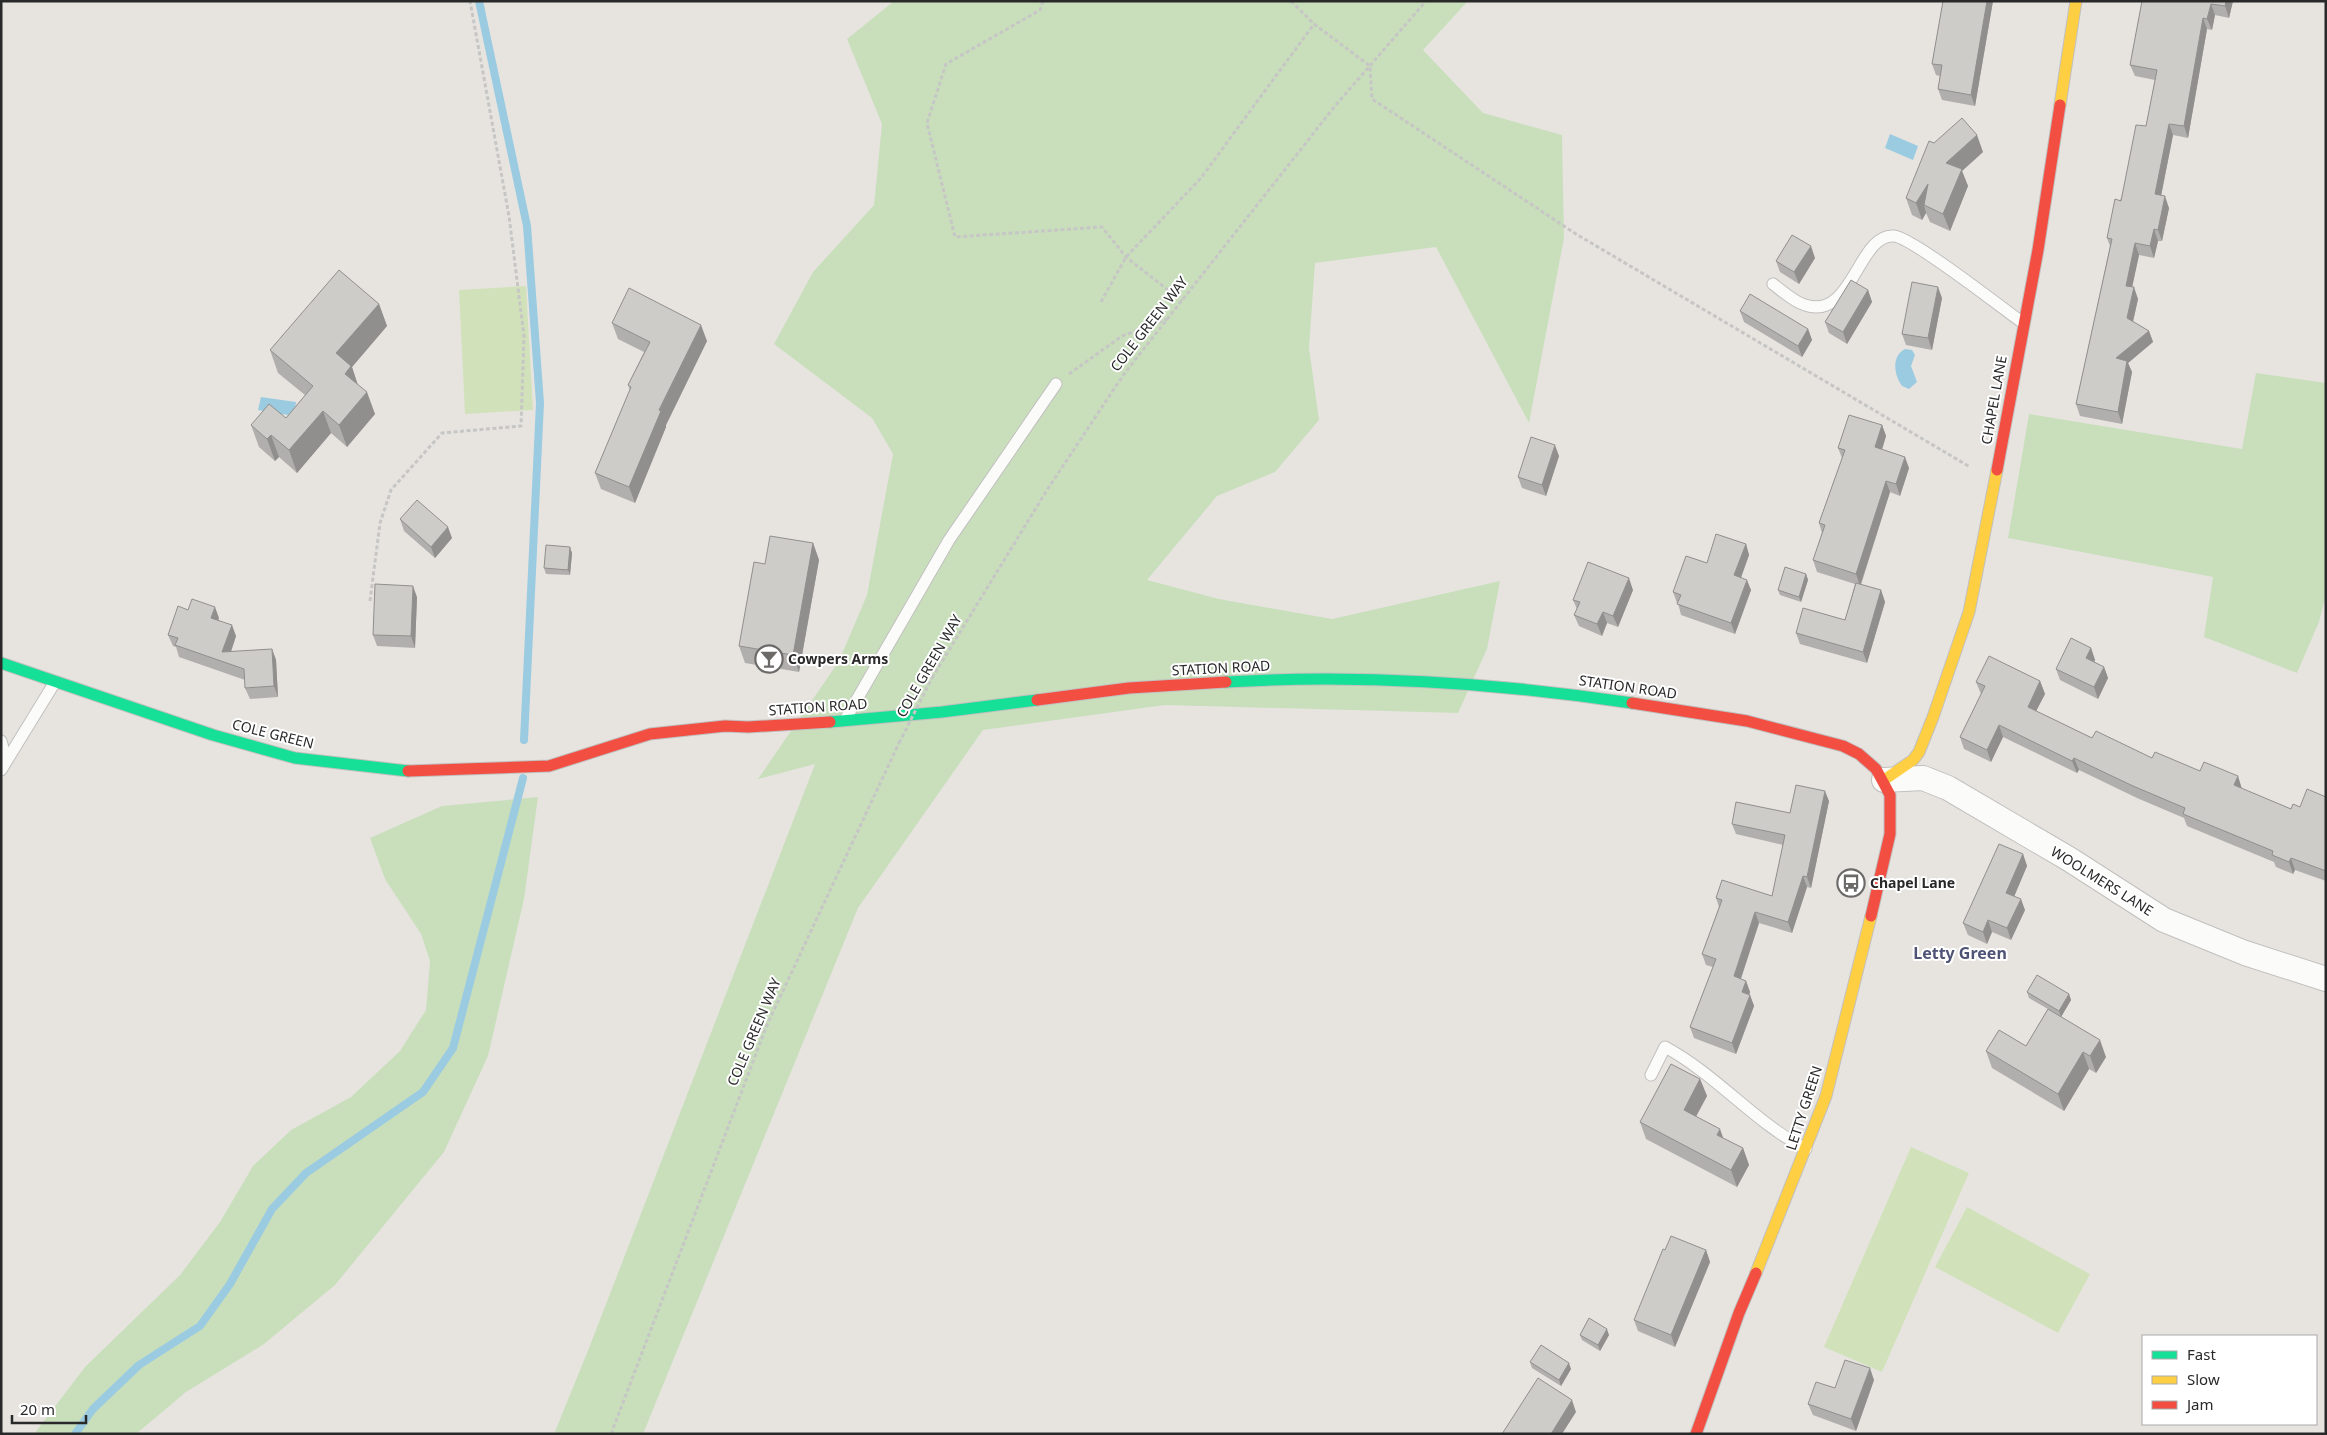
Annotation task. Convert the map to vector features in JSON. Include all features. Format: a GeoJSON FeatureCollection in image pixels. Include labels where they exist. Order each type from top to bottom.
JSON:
{"type":"FeatureCollection","features":[{"type":"Feature","properties":{"kind":"street","name":"CHAPEL LANE"},"geometry":{"type":"LineString","coordinates":[[1884,780],[1914,760],[1933,718],[1969,612],[1981,559],[2058,131],[2076,1]]}},
{"type":"Feature","properties":{"kind":"street","name":"COLE GREEN"},"geometry":{"type":"LineString","coordinates":[[1,663],[213,735],[296,758],[405,771],[549,766]]}},
{"type":"Feature","properties":{"kind":"street","name":"STATION ROAD"},"geometry":{"type":"LineString","coordinates":[[549,766],[650,734],[725,726],[748,727],[844,721],[942,712],[1128,688],[1265,680],[1408,680],[1551,692],[1747,721],[1843,746],[1867,759],[1884,780]]}},
{"type":"Feature","properties":{"kind":"street","name":"WOOLMERS LANE"},"geometry":{"type":"LineString","coordinates":[[1884,780],[1923,778],[1948,788],[2068,858],[2164,920],[2245,953],[2326,979]]}},
{"type":"Feature","properties":{"kind":"street","name":"LETTY GREEN"},"geometry":{"type":"LineString","coordinates":[[1696,1434],[1739,1313],[1775,1230],[1826,1096],[1890,834],[1890,795],[1884,780]]}},
{"type":"Feature","properties":{"kind":"lane"},"geometry":{"type":"LineString","coordinates":[[1773,284],[1803,305],[1815,307],[1833,301],[1844,291],[1875,245],[1883,238],[1894,236],[1906,241],[1957,275],[2024,324]]}},
{"type":"Feature","properties":{"kind":"lane"},"geometry":{"type":"LineString","coordinates":[[844,721],[949,540],[1056,384]]}},
{"type":"Feature","properties":{"kind":"lane"},"geometry":{"type":"LineString","coordinates":[[1,770],[55,682]]}},
{"type":"Feature","properties":{"kind":"lane"},"geometry":{"type":"LineString","coordinates":[[1,741],[6,760]]}},
{"type":"Feature","properties":{"kind":"lane"},"geometry":{"type":"LineString","coordinates":[[1651,1075],[1665,1047],[1713,1078],[1770,1128],[1807,1150]]}},
{"type":"Feature","properties":{"kind":"path"},"geometry":{"type":"LineString","coordinates":[[370,601],[380,523],[391,490],[442,433],[521,426],[524,336],[508,216],[470,1]]}},
{"type":"Feature","properties":{"kind":"path"},"geometry":{"type":"LineString","coordinates":[[1043,1],[1040,10],[946,64],[927,122],[956,237],[1102,227],[1126,257],[1182,301]]}},
{"type":"Feature","properties":{"kind":"path"},"geometry":{"type":"LineString","coordinates":[[1291,1],[1314,24],[1370,66],[1372,99],[1576,234],[1994,482]]}},
{"type":"Feature","properties":{"kind":"path","name":"COLE GREEN WAY"},"geometry":{"type":"LineString","coordinates":[[611,1434],[767,1025],[899,743],[932,678],[1047,490],[1124,374],[1335,106],[1426,1]]}},
{"type":"Feature","properties":{"kind":"path"},"geometry":{"type":"LineString","coordinates":[[1101,302],[1126,257],[1201,178],[1314,24]]}},
{"type":"Feature","properties":{"kind":"path"},"geometry":{"type":"LineString","coordinates":[[1056,384],[1122,336],[1167,319]]}},
{"type":"Feature","properties":{"kind":"green space"},"geometry":{"type":"Polygon","coordinates":[[[894,1],[1468,1],[1423,50],[1483,113],[1562,135],[1564,238],[1529,423],[1436,247],[1315,263],[1309,348],[1319,420],[1275,472],[1217,496],[1147,580],[1219,599],[1332,619],[1500,581],[1487,649],[1458,713],[1165,705],[983,730],[858,908],[643,1434],[554,1434],[815,764],[758,779],[839,661],[867,595],[893,454],[872,418],[774,344],[813,272],[874,205],[882,124],[847,39],[894,1]]]}},
{"type":"Feature","properties":{"kind":"green space"},"geometry":{"type":"Polygon","coordinates":[[[526,286],[533,410],[465,414],[459,290],[526,286]]]}},
{"type":"Feature","properties":{"kind":"green space"},"geometry":{"type":"Polygon","coordinates":[[[2256,373],[2326,383],[2326,594],[2319,622],[2297,673],[2204,637],[2213,577],[2008,538],[2029,414],[2242,449],[2256,373]]]}},
{"type":"Feature","properties":{"kind":"green space"},"geometry":{"type":"Polygon","coordinates":[[[538,797],[524,899],[488,1056],[444,1152],[335,1285],[264,1344],[186,1392],[136,1434],[34,1434],[85,1367],[180,1275],[220,1222],[253,1166],[291,1130],[351,1097],[400,1051],[426,1010],[430,961],[421,934],[385,879],[370,838],[442,806],[538,797]]]}},
{"type":"Feature","properties":{"kind":"green space"},"geometry":{"type":"Polygon","coordinates":[[[1911,1147],[1969,1173],[1882,1372],[1824,1347],[1911,1147]]]}},
{"type":"Feature","properties":{"kind":"green space"},"geometry":{"type":"Polygon","coordinates":[[[1967,1207],[2090,1274],[2058,1333],[1935,1267],[1967,1207]]]}},
{"type":"Feature","properties":{"kind":"water"},"geometry":{"type":"Polygon","coordinates":[[[1890,134],[1918,146],[1913,160],[1885,148],[1890,134]]]}},
{"type":"Feature","properties":{"kind":"water"},"geometry":{"type":"Polygon","coordinates":[[[1905,349],[1912,350],[1915,355],[1911,366],[1917,382],[1909,389],[1902,386],[1899,382],[1895,366],[1898,356],[1905,349]]]}},
{"type":"Feature","properties":{"kind":"water"},"geometry":{"type":"Polygon","coordinates":[[[261,397],[296,402],[294,416],[258,410],[261,397]]]}},
{"type":"Feature","properties":{"kind":"building"},"geometry":{"type":"Polygon","coordinates":[[[1943,1],[1987,1],[1971,95],[1938,89],[1942,65],[1932,64],[1943,1]]]}},
{"type":"Feature","properties":{"kind":"building"},"geometry":{"type":"Polygon","coordinates":[[[2142,1],[2226,1],[2225,6],[2211,4],[2207,19],[2203,18],[2184,126],[2169,124],[2155,194],[2165,196],[2158,230],[2154,229],[2150,246],[2135,243],[2126,286],[2134,287],[2127,318],[2149,331],[2116,358],[2127,361],[2118,412],[2076,404],[2112,239],[2107,238],[2115,199],[2121,201],[2136,125],[2146,126],[2157,70],[2130,65],[2142,1]]]}},
{"type":"Feature","properties":{"kind":"building"},"geometry":{"type":"Polygon","coordinates":[[[1962,118],[1977,135],[1946,163],[1962,169],[1943,214],[1924,205],[1928,184],[1916,203],[1906,198],[1929,141],[1934,143],[1962,118]]]}},
{"type":"Feature","properties":{"kind":"building"},"geometry":{"type":"Polygon","coordinates":[[[1792,235],[1811,246],[1794,272],[1776,261],[1792,235]]]}},
{"type":"Feature","properties":{"kind":"building"},"geometry":{"type":"Polygon","coordinates":[[[339,270],[379,304],[336,353],[351,366],[345,374],[367,392],[339,425],[323,411],[289,450],[271,435],[267,439],[251,425],[269,404],[286,418],[313,386],[270,350],[339,270]]]}},
{"type":"Feature","properties":{"kind":"building"},"geometry":{"type":"Polygon","coordinates":[[[1851,280],[1868,290],[1843,332],[1825,322],[1851,280]]]}},
{"type":"Feature","properties":{"kind":"building"},"geometry":{"type":"Polygon","coordinates":[[[1912,282],[1938,287],[1928,338],[1902,334],[1912,282]]]}},
{"type":"Feature","properties":{"kind":"building"},"geometry":{"type":"Polygon","coordinates":[[[629,288],[701,325],[659,410],[661,411],[629,487],[595,473],[631,387],[628,385],[650,342],[612,323],[629,288]]]}},
{"type":"Feature","properties":{"kind":"building"},"geometry":{"type":"Polygon","coordinates":[[[1750,294],[1808,329],[1798,346],[1740,311],[1750,294]]]}},
{"type":"Feature","properties":{"kind":"building"},"geometry":{"type":"Polygon","coordinates":[[[1849,415],[1882,425],[1875,447],[1905,457],[1896,484],[1886,481],[1856,574],[1813,560],[1825,525],[1819,523],[1845,450],[1838,448],[1849,415]]]}},
{"type":"Feature","properties":{"kind":"building"},"geometry":{"type":"Polygon","coordinates":[[[1531,437],[1555,445],[1542,485],[1518,477],[1531,437]]]}},
{"type":"Feature","properties":{"kind":"building"},"geometry":{"type":"Polygon","coordinates":[[[417,500],[448,527],[431,547],[400,519],[417,500]]]}},
{"type":"Feature","properties":{"kind":"building"},"geometry":{"type":"Polygon","coordinates":[[[1716,534],[1746,544],[1734,575],[1747,580],[1731,623],[1677,604],[1681,595],[1673,592],[1686,556],[1707,563],[1716,534]]]}},
{"type":"Feature","properties":{"kind":"building"},"geometry":{"type":"Polygon","coordinates":[[[770,536],[813,543],[793,655],[739,646],[754,562],[765,564],[770,536]]]}},
{"type":"Feature","properties":{"kind":"building"},"geometry":{"type":"Polygon","coordinates":[[[546,545],[570,547],[568,570],[544,568],[546,545]]]}},
{"type":"Feature","properties":{"kind":"building"},"geometry":{"type":"Polygon","coordinates":[[[1588,562],[1629,578],[1613,616],[1603,612],[1597,624],[1574,615],[1580,602],[1573,600],[1588,562]]]}},
{"type":"Feature","properties":{"kind":"building"},"geometry":{"type":"Polygon","coordinates":[[[1785,567],[1806,574],[1799,597],[1778,590],[1785,567]]]}},
{"type":"Feature","properties":{"kind":"building"},"geometry":{"type":"Polygon","coordinates":[[[1856,583],[1881,590],[1863,652],[1796,633],[1803,608],[1845,620],[1856,583]]]}},
{"type":"Feature","properties":{"kind":"building"},"geometry":{"type":"Polygon","coordinates":[[[375,584],[413,586],[411,636],[373,635],[375,584]]]}},
{"type":"Feature","properties":{"kind":"building"},"geometry":{"type":"Polygon","coordinates":[[[192,599],[215,607],[211,618],[232,625],[222,652],[272,649],[274,686],[245,688],[244,669],[175,645],[178,638],[168,635],[178,606],[188,610],[192,599]]]}},
{"type":"Feature","properties":{"kind":"building"},"geometry":{"type":"Polygon","coordinates":[[[2071,638],[2091,648],[2086,658],[2104,667],[2094,687],[2056,669],[2071,638]]]}},
{"type":"Feature","properties":{"kind":"building"},"geometry":{"type":"Polygon","coordinates":[[[1989,656],[2040,681],[2028,707],[2092,738],[2096,731],[2152,758],[2155,752],[2200,771],[2204,762],[2238,776],[2234,785],[2291,809],[2293,804],[2300,807],[2307,789],[2326,797],[2326,871],[2291,858],[2289,862],[2272,855],[2273,851],[2183,814],[2185,808],[2074,758],[2072,761],[1999,725],[1987,750],[1960,737],[1985,686],[1976,682],[1989,656]]]}},
{"type":"Feature","properties":{"kind":"building"},"geometry":{"type":"Polygon","coordinates":[[[1796,785],[1825,791],[1807,877],[1803,876],[1788,922],[1755,912],[1734,976],[1746,981],[1742,992],[1750,995],[1732,1043],[1690,1027],[1716,959],[1702,954],[1722,900],[1716,898],[1722,880],[1772,896],[1785,835],[1732,824],[1736,802],[1790,813],[1796,785]]]}},
{"type":"Feature","properties":{"kind":"building"},"geometry":{"type":"Polygon","coordinates":[[[1999,844],[2023,854],[2006,893],[2021,899],[2007,928],[1988,920],[1983,932],[1963,923],[1999,844]]]}},
{"type":"Feature","properties":{"kind":"building"},"geometry":{"type":"Polygon","coordinates":[[[2037,975],[2069,994],[2059,1011],[2027,992],[2037,975]]]}},
{"type":"Feature","properties":{"kind":"building"},"geometry":{"type":"Polygon","coordinates":[[[2048,1009],[2100,1040],[2090,1056],[2083,1052],[2058,1094],[1986,1051],[1999,1030],[2026,1046],[2048,1009]]]}},
{"type":"Feature","properties":{"kind":"building"},"geometry":{"type":"Polygon","coordinates":[[[1671,1064],[1700,1079],[1684,1110],[1720,1129],[1717,1135],[1743,1148],[1731,1170],[1640,1122],[1671,1064]]]}},
{"type":"Feature","properties":{"kind":"building"},"geometry":{"type":"Polygon","coordinates":[[[1671,1236],[1706,1250],[1671,1335],[1634,1320],[1663,1249],[1665,1250],[1671,1236]]]}},
{"type":"Feature","properties":{"kind":"building"},"geometry":{"type":"Polygon","coordinates":[[[1589,1318],[1607,1329],[1598,1345],[1580,1335],[1589,1318]]]}},
{"type":"Feature","properties":{"kind":"building"},"geometry":{"type":"Polygon","coordinates":[[[1541,1345],[1569,1363],[1559,1380],[1530,1362],[1541,1345]]]}},
{"type":"Feature","properties":{"kind":"building"},"geometry":{"type":"Polygon","coordinates":[[[1845,1360],[1870,1368],[1851,1419],[1808,1404],[1816,1382],[1835,1388],[1845,1360]]]}},
{"type":"Feature","properties":{"kind":"building"},"geometry":{"type":"Polygon","coordinates":[[[1538,1378],[1572,1400],[1551,1434],[1502,1434],[1538,1378]]]}},
{"type":"Feature","properties":{"kind":"waterway"},"geometry":{"type":"LineString","coordinates":[[479,1],[527,226],[540,403],[524,740]]}},
{"type":"Feature","properties":{"kind":"waterway"},"geometry":{"type":"LineString","coordinates":[[75,1434],[93,1409],[139,1365],[200,1326],[230,1284],[272,1209],[306,1173],[423,1092],[453,1048],[523,778]]}},
{"type":"Feature","properties":{"kind":"traffic: fast"},"geometry":{"type":"LineString","coordinates":[[1,663],[213,735],[295,758],[408,771]]}},
{"type":"Feature","properties":{"kind":"traffic: fast"},"geometry":{"type":"LineString","coordinates":[[1226,682],[1328,679],[1429,682],[1531,690],[1632,703]]}},
{"type":"Feature","properties":{"kind":"traffic: fast"},"geometry":{"type":"LineString","coordinates":[[830,722],[942,712],[1037,700]]}},
{"type":"Feature","properties":{"kind":"traffic: slow"},"geometry":{"type":"LineString","coordinates":[[2060,105],[2076,1]]}},
{"type":"Feature","properties":{"kind":"traffic: slow"},"geometry":{"type":"LineString","coordinates":[[1884,780],[1913,760],[1919,752],[1933,717],[1969,612],[1997,470]]}},
{"type":"Feature","properties":{"kind":"traffic: slow"},"geometry":{"type":"LineString","coordinates":[[1756,1273],[1826,1096],[1871,916]]}},
{"type":"Feature","properties":{"kind":"traffic: jam"},"geometry":{"type":"LineString","coordinates":[[1997,470],[2038,250],[2060,105]]}},
{"type":"Feature","properties":{"kind":"traffic: jam"},"geometry":{"type":"LineString","coordinates":[[1037,700],[1129,688],[1226,682]]}},
{"type":"Feature","properties":{"kind":"traffic: jam"},"geometry":{"type":"LineString","coordinates":[[1632,703],[1747,721],[1843,746],[1859,754],[1876,769],[1890,795],[1890,834],[1871,916]]}},
{"type":"Feature","properties":{"kind":"traffic: jam"},"geometry":{"type":"LineString","coordinates":[[408,771],[549,766],[650,734],[725,726],[748,727],[830,722]]}},
{"type":"Feature","properties":{"kind":"traffic: jam"},"geometry":{"type":"LineString","coordinates":[[1696,1434],[1739,1313],[1756,1273]]}},
{"type":"Feature","properties":{"kind":"place","name":"Cowpers Arms"},"geometry":{"type":"Point","coordinates":[769,659]}},
{"type":"Feature","properties":{"kind":"place","name":"Chapel Lane"},"geometry":{"type":"Point","coordinates":[1851,883]}},
{"type":"Feature","properties":{"kind":"district","name":"Letty Green"},"geometry":{"type":"Point","coordinates":[1960,953]}}]}
